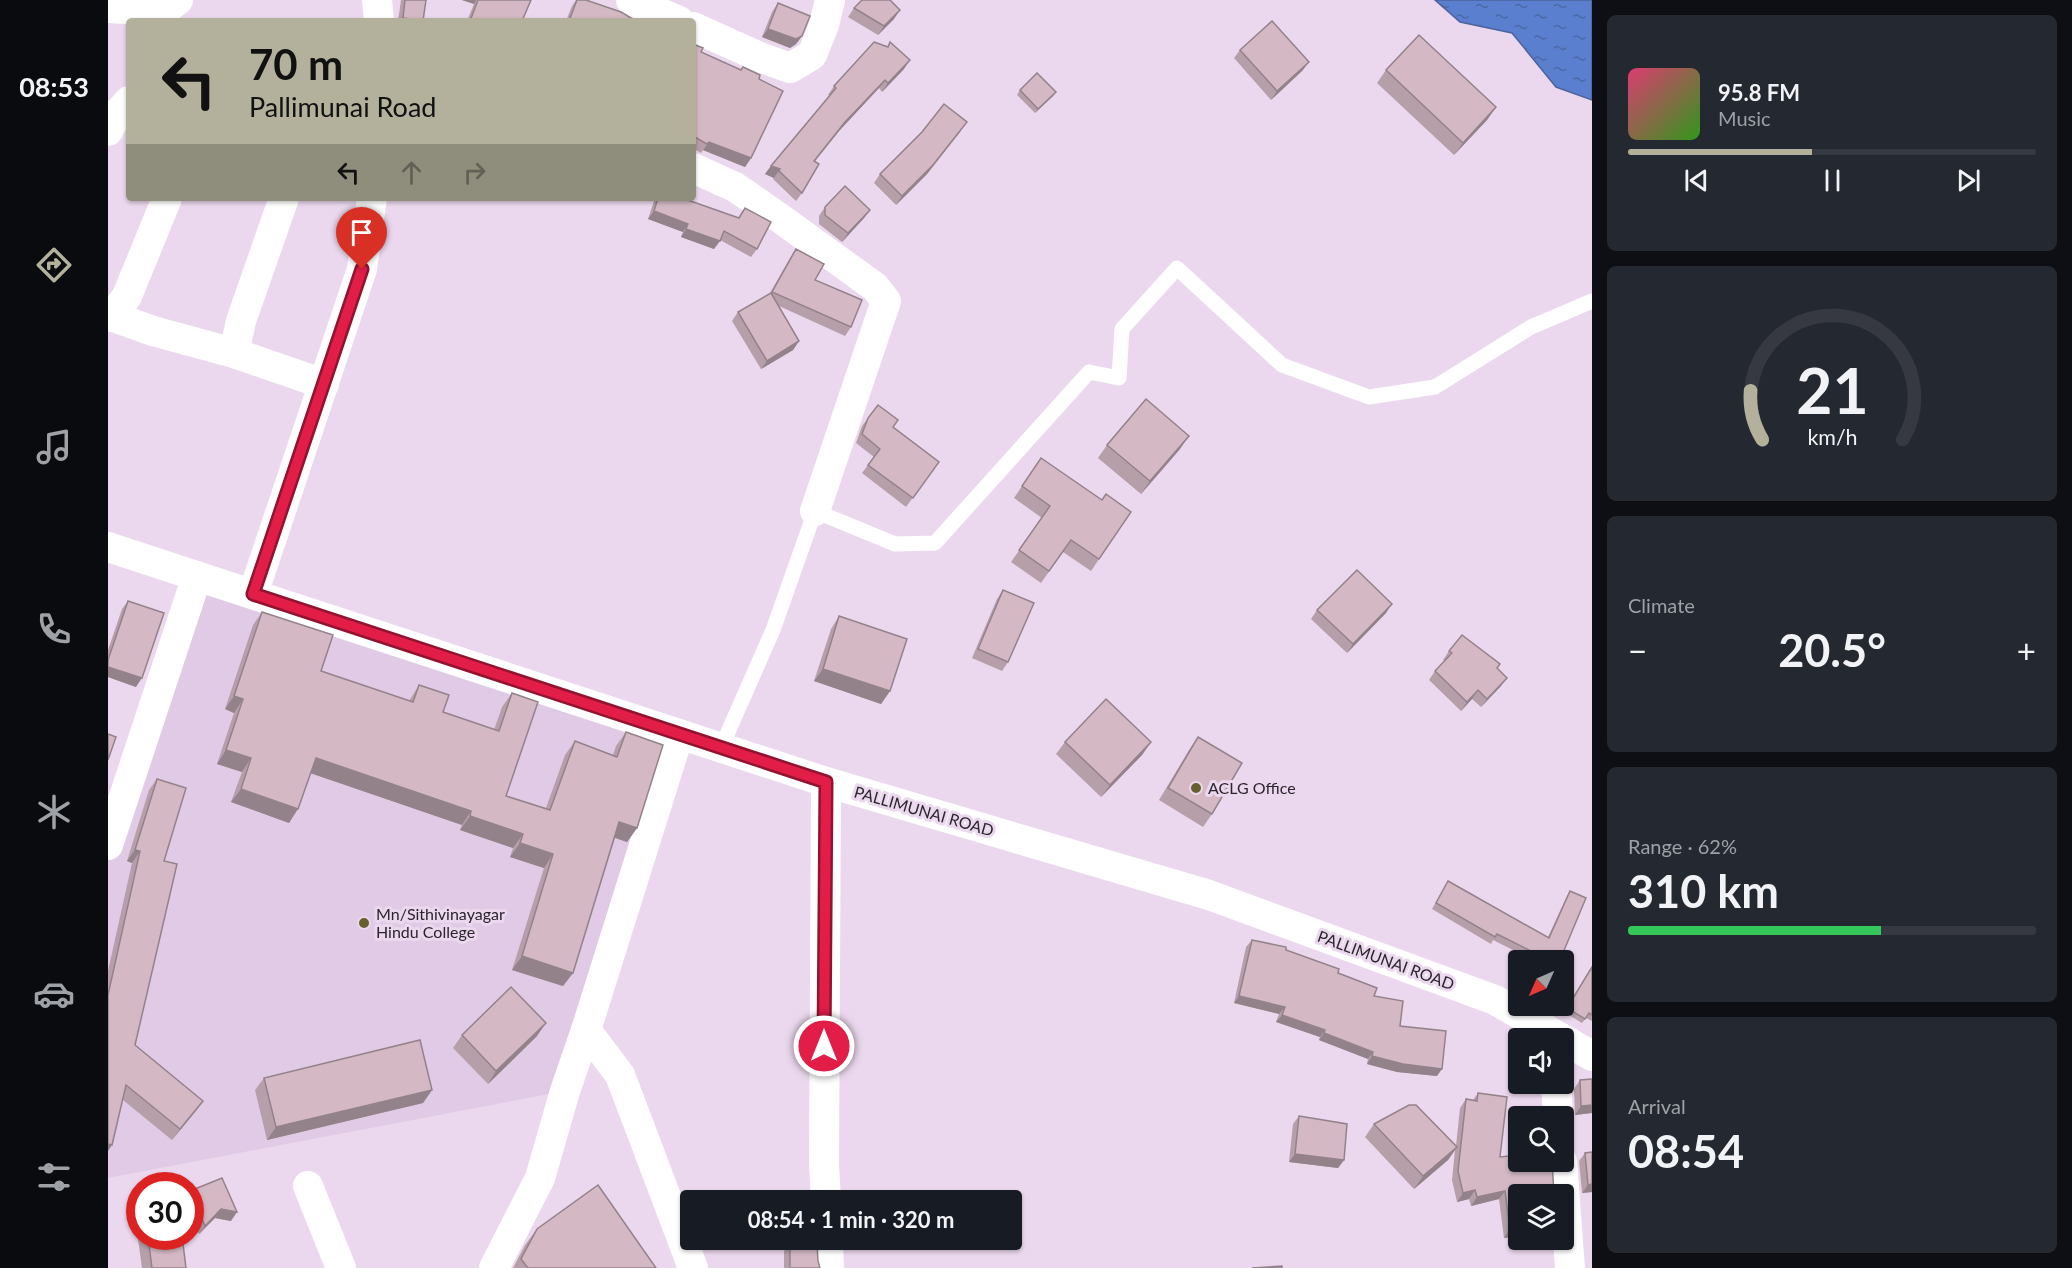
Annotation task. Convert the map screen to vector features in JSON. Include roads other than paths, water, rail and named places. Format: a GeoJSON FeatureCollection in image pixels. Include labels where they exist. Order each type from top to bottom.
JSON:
{"type":"FeatureCollection","features":[{"type":"Feature","properties":{"kind":"street"},"geometry":{"type":"LineString","coordinates":[[108,8],[164,10],[180,0],[183,18]]}},
{"type":"Feature","properties":{"kind":"street"},"geometry":{"type":"LineString","coordinates":[[377,0],[379,18]]}},
{"type":"Feature","properties":{"kind":"street"},"geometry":{"type":"LineString","coordinates":[[631,0],[672,18]]}},
{"type":"Feature","properties":{"kind":"street"},"geometry":{"type":"LineString","coordinates":[[696,28],[790,68],[812,55],[824,25],[830,0]]}},
{"type":"Feature","properties":{"kind":"street"},"geometry":{"type":"LineString","coordinates":[[108,132],[117,114],[126,104]]}},
{"type":"Feature","properties":{"kind":"street"},"geometry":{"type":"LineString","coordinates":[[696,169],[735,187],[774,214],[875,287],[886,301],[815,511]]}},
{"type":"Feature","properties":{"kind":"street"},"geometry":{"type":"LineString","coordinates":[[166,201],[127,296],[110,316],[153,331],[234,353],[324,384]]}},
{"type":"Feature","properties":{"kind":"street"},"geometry":{"type":"LineString","coordinates":[[234,353],[241,321],[283,201]]}},
{"type":"Feature","properties":{"kind":"street"},"geometry":{"type":"LineString","coordinates":[[253,594],[362,269],[372,201]]}},
{"type":"Feature","properties":{"kind":"street","name":"PALLIMUNAI ROAD"},"geometry":{"type":"LineString","coordinates":[[108,547],[826,782],[1209,895],[1495,1000],[1542,1028]]}},
{"type":"Feature","properties":{"kind":"street"},"geometry":{"type":"LineString","coordinates":[[108,845],[197,576]]}},
{"type":"Feature","properties":{"kind":"street"},"geometry":{"type":"LineString","coordinates":[[494,1268],[540,1178],[565,1091],[678,734]]}},
{"type":"Feature","properties":{"kind":"street"},"geometry":{"type":"LineString","coordinates":[[825,1190],[826,782]]}},
{"type":"Feature","properties":{"kind":"street"},"geometry":{"type":"LineString","coordinates":[[586,1030],[620,1075],[693,1268]]}},
{"type":"Feature","properties":{"kind":"street","name":"PALLIMUNAI ROAD"},"geometry":{"type":"LineString","coordinates":[[1574,1046],[1592,1056]]}},
{"type":"Feature","properties":{"kind":"street"},"geometry":{"type":"LineString","coordinates":[[1563,1172],[1570,1268]]}},
{"type":"Feature","properties":{"kind":"street"},"geometry":{"type":"LineString","coordinates":[[308,1186],[342,1268]]}},
{"type":"Feature","properties":{"kind":"street"},"geometry":{"type":"LineString","coordinates":[[828,1250],[829,1268]]}},
{"type":"Feature","properties":{"kind":"lane"},"geometry":{"type":"LineString","coordinates":[[721,748],[773,630],[815,511],[895,544],[935,543],[1089,372],[1119,378],[1122,329],[1178,268],[1282,366],[1369,397],[1435,387],[1531,327],[1592,302]]}},
{"type":"Feature","properties":{"kind":"water"},"geometry":{"type":"Polygon","coordinates":[[[1435,0],[1592,0],[1592,100],[1556,87],[1512,33],[1460,22],[1435,0]]]}},
{"type":"Feature","properties":{"kind":"place","name":"ACLG Office"},"geometry":{"type":"Point","coordinates":[1196,788]}},
{"type":"Feature","properties":{"kind":"place","name":"Mn/Sithivinayagar Hindu College"},"geometry":{"type":"Point","coordinates":[364,923]}}]}
